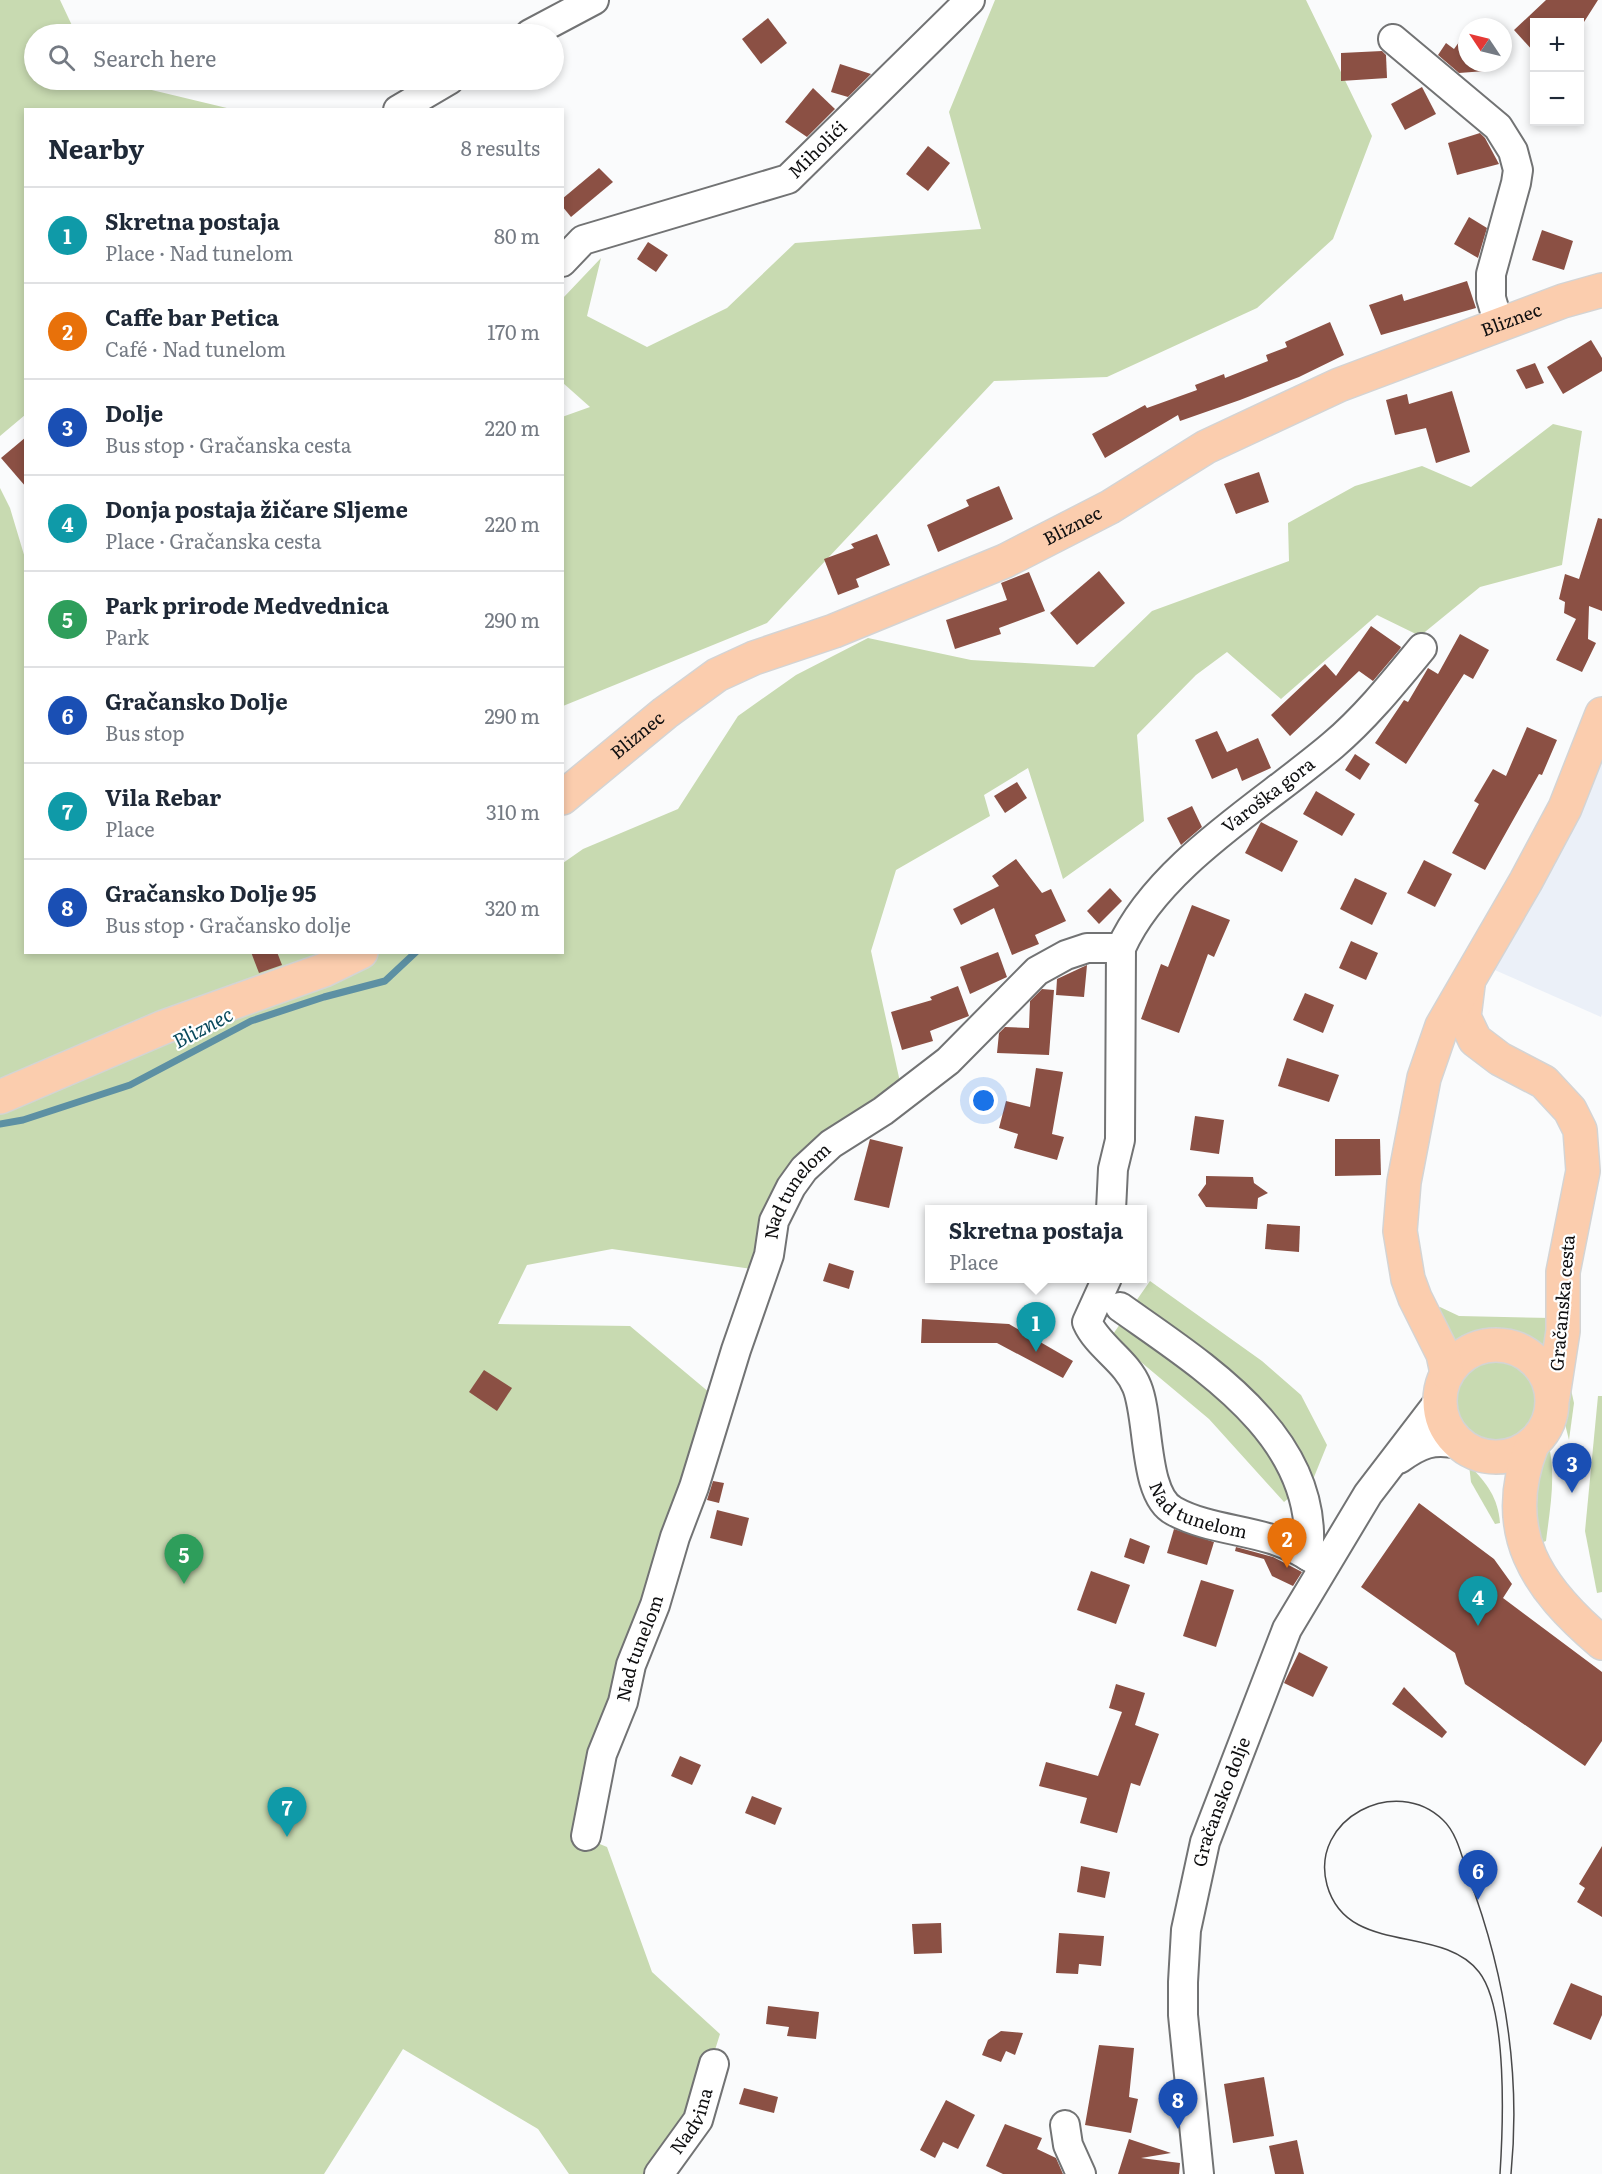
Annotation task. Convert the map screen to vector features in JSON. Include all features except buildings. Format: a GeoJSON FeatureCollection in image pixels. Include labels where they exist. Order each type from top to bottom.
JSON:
{"type":"FeatureCollection","features":[{"type":"Feature","properties":{"kind":"main road","name":"Bliznec"},"geometry":{"type":"LineString","coordinates":[[564,796],[665,713],[717,675],[754,658],[834,631],[1005,561],[1110,507],[1206,447],[1339,385],[1563,301],[1602,290]]}},
{"type":"Feature","properties":{"kind":"main road","name":"Gračanska cesta"},"geometry":{"type":"LineString","coordinates":[[1443,1386],[1443,1354],[1408,1279],[1400,1231],[1404,1182],[1430,1059],[1442,1026],[1565,808],[1602,714]]}},
{"type":"Feature","properties":{"kind":"main road"},"geometry":{"type":"LineString","coordinates":[[0,1097],[164,1027],[256,995],[356,954]]}},
{"type":"Feature","properties":{"kind":"main road","name":"Gračanska cesta"},"geometry":{"type":"LineString","coordinates":[[1469,980],[1464,1017],[1475,1040],[1486,1050],[1544,1082],[1570,1110],[1580,1130],[1582,1171],[1564,1262],[1563,1331],[1552,1396]]}},
{"type":"Feature","properties":{"kind":"main road"},"geometry":{"type":"LineString","coordinates":[[1430,1059],[1448,1044],[1460,1042],[1486,1050]]}},
{"type":"Feature","properties":{"kind":"main road"},"geometry":{"type":"LineString","coordinates":[[1521,1525],[1522,1478],[1532,1445],[1548,1423],[1552,1396],[1541,1366],[1531,1356],[1508,1345],[1475,1348],[1455,1362],[1443,1386],[1442,1419],[1502,1488],[1521,1525],[1538,1575],[1560,1606],[1602,1643]]}},
{"type":"Feature","properties":{"kind":"main road"},"geometry":{"type":"LineString","coordinates":[[1467,1449],[1496,1458],[1513,1455],[1532,1445]]}},
{"type":"Feature","properties":{"kind":"street"},"geometry":{"type":"LineString","coordinates":[[549,24],[594,0]]}},
{"type":"Feature","properties":{"kind":"street","name":"Miholići"},"geometry":{"type":"LineString","coordinates":[[564,260],[583,240],[788,179],[970,0]]}},
{"type":"Feature","properties":{"kind":"street"},"geometry":{"type":"LineString","coordinates":[[1393,39],[1498,127],[1513,151],[1518,170],[1516,183],[1491,274],[1491,298],[1499,325]]}},
{"type":"Feature","properties":{"kind":"street"},"geometry":{"type":"LineString","coordinates":[[401,108],[432,90]]}},
{"type":"Feature","properties":{"kind":"street","name":"Varoška gora"},"geometry":{"type":"LineString","coordinates":[[1121,948],[1141,914],[1170,881],[1223,832],[1348,732],[1422,648]]}},
{"type":"Feature","properties":{"kind":"street","name":"Nad tunelom"},"geometry":{"type":"LineString","coordinates":[[585,1836],[603,1754],[622,1702],[631,1665],[655,1605],[675,1537],[694,1487],[736,1350],[769,1255],[774,1221],[790,1187],[804,1169],[831,1144],[891,1106],[948,1061],[1037,971],[1066,955],[1087,948],[1121,948]]}},
{"type":"Feature","properties":{"kind":"street"},"geometry":{"type":"LineString","coordinates":[[1111,1205],[1113,1169],[1120,1128],[1121,948]]}},
{"type":"Feature","properties":{"kind":"street","name":"Nad tunelom"},"geometry":{"type":"LineString","coordinates":[[1105,1283],[1087,1322],[1092,1333],[1112,1352],[1137,1386],[1144,1414],[1154,1484],[1163,1503],[1172,1511],[1185,1516],[1272,1539],[1316,1561]]}},
{"type":"Feature","properties":{"kind":"street"},"geometry":{"type":"LineString","coordinates":[[1120,1307],[1206,1371],[1269,1429],[1290,1461],[1304,1495],[1316,1561]]}},
{"type":"Feature","properties":{"kind":"street","name":"Gračansko dolje"},"geometry":{"type":"LineString","coordinates":[[1199,2174],[1183,2015],[1183,1982],[1186,1930],[1197,1873],[1215,1813],[1316,1561],[1390,1465],[1443,1386]]}},
{"type":"Feature","properties":{"kind":"street","name":"Gračansko dolje"},"geometry":{"type":"LineString","coordinates":[[1390,1465],[1422,1445],[1439,1440],[1467,1449]]}},
{"type":"Feature","properties":{"kind":"street","name":"Nadvina"},"geometry":{"type":"LineString","coordinates":[[659,2174],[698,2120],[714,2064]]}},
{"type":"Feature","properties":{"kind":"street"},"geometry":{"type":"LineString","coordinates":[[1065,2124],[1068,2145],[1081,2174]]}},
{"type":"Feature","properties":{"kind":"shaded area"},"geometry":{"type":"Polygon","coordinates":[[[1602,735],[1602,1014],[1601,1017],[1488,967],[1602,735]]]}},
{"type":"Feature","properties":{"kind":"green space"},"geometry":{"type":"Polygon","coordinates":[[[0,0],[60,0],[71,24],[24,24],[24,90],[152,90],[227,108],[24,108],[24,416],[0,436],[0,0]]]}},
{"type":"Feature","properties":{"kind":"green space"},"geometry":{"type":"Polygon","coordinates":[[[995,0],[1306,0],[1372,136],[1333,239],[1257,308],[1107,377],[994,381],[767,623],[564,706],[564,416],[590,407],[564,384],[564,297],[601,258],[587,316],[647,347],[727,308],[795,243],[981,229],[949,112],[995,0]]]}},
{"type":"Feature","properties":{"kind":"green space"},"geometry":{"type":"Polygon","coordinates":[[[1553,424],[1582,431],[1562,565],[1480,587],[1420,636],[1377,615],[1281,699],[1227,652],[1196,675],[1137,735],[1144,821],[1063,879],[1028,768],[984,795],[990,816],[896,870],[871,951],[902,1091],[816,1146],[752,1269],[612,1249],[527,1265],[498,1324],[630,1326],[710,1393],[573,1833],[607,1847],[652,1972],[720,2034],[692,2123],[664,2174],[569,2174],[538,2129],[403,2049],[324,2174],[0,2174],[0,488],[10,508],[24,555],[24,954],[564,954],[564,862],[583,849],[678,809],[738,716],[796,675],[868,638],[971,660],[1094,667],[1152,611],[1289,561],[1288,523],[1355,486],[1422,466],[1471,487],[1553,424]]]}},
{"type":"Feature","properties":{"kind":"green space"},"geometry":{"type":"Polygon","coordinates":[[[1150,1281],[1262,1361],[1301,1395],[1327,1445],[1314,1477],[1284,1502],[1209,1419],[1111,1337],[1150,1281]]]}},
{"type":"Feature","properties":{"kind":"green space"},"geometry":{"type":"Polygon","coordinates":[[[1440,1307],[1459,1316],[1552,1318],[1550,1356],[1526,1342],[1504,1334],[1481,1335],[1455,1346],[1433,1311],[1440,1307]]]}},
{"type":"Feature","properties":{"kind":"green space"},"geometry":{"type":"Polygon","coordinates":[[[1496,1361],[1511,1364],[1524,1373],[1533,1386],[1536,1401],[1533,1416],[1524,1429],[1511,1438],[1496,1441],[1481,1438],[1468,1429],[1459,1416],[1456,1401],[1459,1386],[1468,1373],[1481,1364],[1496,1361]]]}},
{"type":"Feature","properties":{"kind":"green space"},"geometry":{"type":"Polygon","coordinates":[[[1568,1376],[1574,1403],[1569,1440],[1562,1412],[1568,1376]]]}},
{"type":"Feature","properties":{"kind":"green space"},"geometry":{"type":"Polygon","coordinates":[[[1598,1396],[1602,1396],[1602,1592],[1597,1593],[1585,1531],[1598,1396]]]}},
{"type":"Feature","properties":{"kind":"green space"},"geometry":{"type":"Polygon","coordinates":[[[1549,1446],[1552,1493],[1546,1541],[1541,1543],[1535,1479],[1537,1467],[1549,1446]]]}},
{"type":"Feature","properties":{"kind":"green space"},"geometry":{"type":"Polygon","coordinates":[[[1469,1465],[1494,1498],[1500,1523],[1495,1524],[1471,1482],[1469,1465]]]}},
{"type":"Feature","properties":{"kind":"waterway","name":"Bliznec"},"geometry":{"type":"LineString","coordinates":[[0,1124],[23,1120],[130,1085],[251,1021],[324,997],[385,981],[414,954]]}},
{"type":"Feature","properties":{"kind":"tram line"},"geometry":{"type":"LineString","coordinates":[[1500,2174],[1502,2069],[1499,2040],[1488,1989],[1479,1972],[1462,1957],[1442,1948],[1374,1931],[1354,1922],[1338,1907],[1327,1885],[1325,1861],[1331,1841],[1343,1823],[1361,1811],[1381,1803],[1403,1801],[1424,1807],[1448,1825],[1461,1853],[1491,1947],[1507,2022],[1514,2098],[1511,2174]]}},
{"type":"Feature","properties":{"kind":"place","name":"Skretna postaja"},"geometry":{"type":"Point","coordinates":[1036,1352]}},
{"type":"Feature","properties":{"kind":"place","name":"Dolje"},"geometry":{"type":"Point","coordinates":[1572,1493]}},
{"type":"Feature","properties":{"kind":"place","name":"Caffe bar Petica"},"geometry":{"type":"Point","coordinates":[1287,1568]}},
{"type":"Feature","properties":{"kind":"place","name":"Park prirode Medvednica"},"geometry":{"type":"Point","coordinates":[184,1584]}},
{"type":"Feature","properties":{"kind":"place","name":"Donja postaja žičare Sljeme"},"geometry":{"type":"Point","coordinates":[1478,1626]}},
{"type":"Feature","properties":{"kind":"place","name":"Vila Rebar"},"geometry":{"type":"Point","coordinates":[287,1837]}},
{"type":"Feature","properties":{"kind":"place","name":"Gračansko Dolje"},"geometry":{"type":"Point","coordinates":[1478,1900]}},
{"type":"Feature","properties":{"kind":"place","name":"Gračansko Dolje 95"},"geometry":{"type":"Point","coordinates":[1178,2129]}}]}
